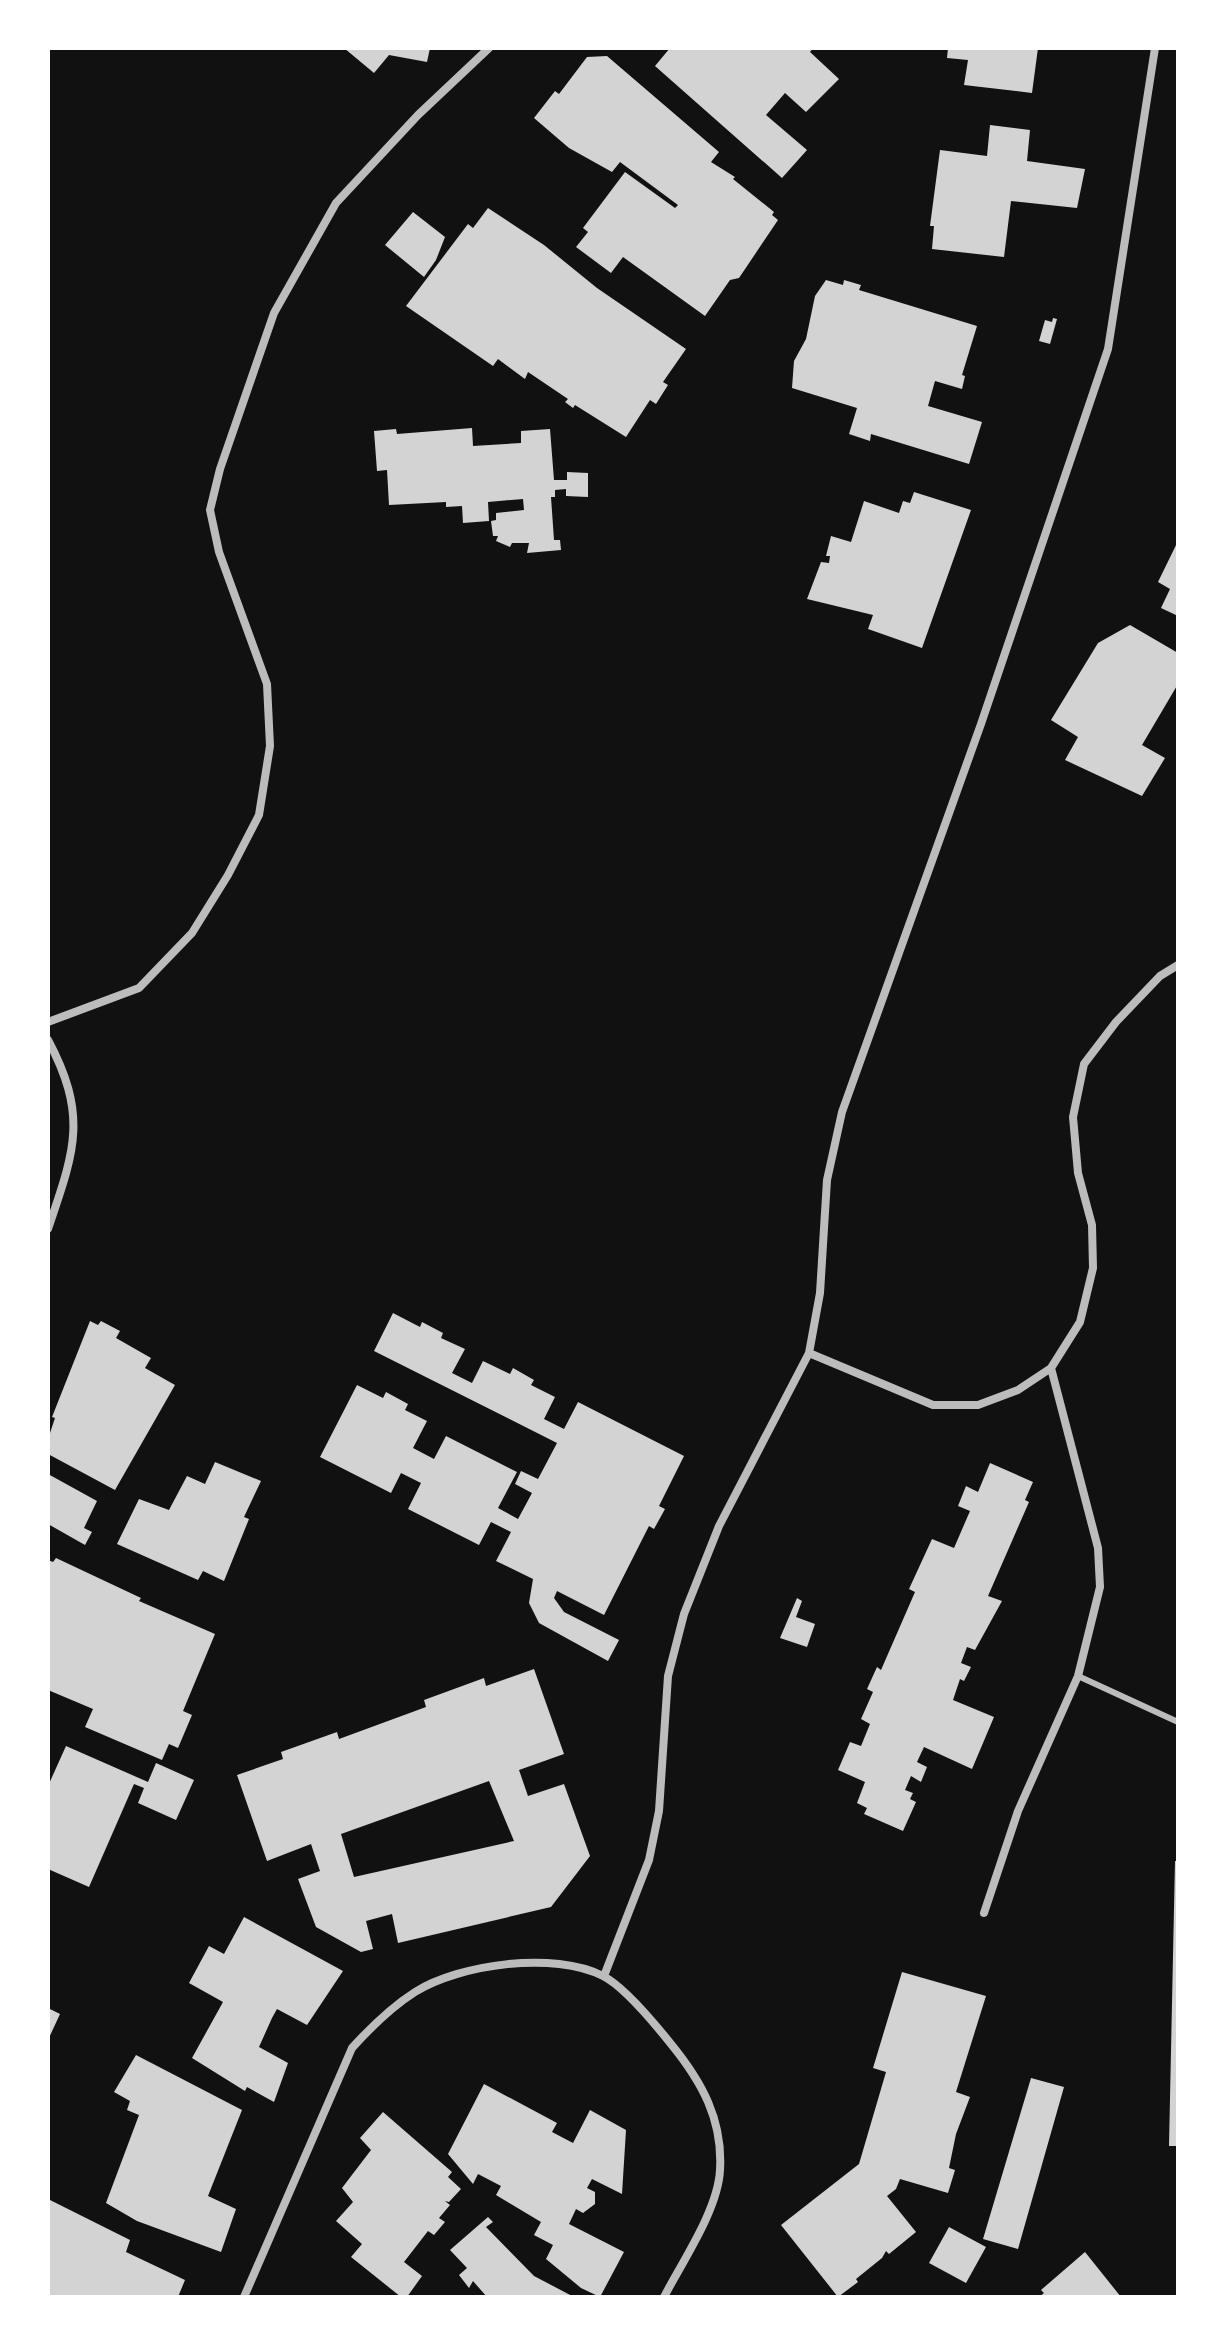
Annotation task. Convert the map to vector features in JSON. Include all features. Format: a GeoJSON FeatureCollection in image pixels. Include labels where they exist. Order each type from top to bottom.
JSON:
{"type":"FeatureCollection","features":[{"type":"Feature","properties":{"kind":"street"},"geometry":{"type":"LineString","coordinates":[[48,1022],[139,988],[192,933],[228,875],[259,815],[270,746],[267,684],[219,552],[210,510],[220,469],[274,313],[336,203],[418,115],[489,48]]}},
{"type":"Feature","properties":{"kind":"street"},"geometry":{"type":"LineString","coordinates":[[604,1976],[649,1860],[659,1811],[668,1676],[684,1614],[719,1526],[809,1353],[820,1293],[827,1180],[842,1112],[981,724],[1108,349],[1155,48]]}},
{"type":"Feature","properties":{"kind":"street"},"geometry":{"type":"LineString","coordinates":[[809,1353],[933,1405],[978,1405],[1018,1390],[1051,1368],[1080,1322],[1093,1268],[1092,1225],[1078,1173],[1073,1117],[1084,1064],[1116,1022],[1160,976],[1178,965]]}},
{"type":"Feature","properties":{"kind":"street"},"geometry":{"type":"LineString","coordinates":[[48,1040],[70,1092],[75,1121],[73,1154],[48,1229]]}},
{"type":"Feature","properties":{"kind":"street"},"geometry":{"type":"LineString","coordinates":[[984,1913],[1018,1811],[1078,1676],[1100,1587],[1098,1548],[1051,1368]]}},
{"type":"Feature","properties":{"kind":"street"},"geometry":{"type":"LineString","coordinates":[[244,2297],[352,2048],[378,2018],[417,1991],[458,1972],[537,1963],[573,1967],[604,1976],[652,2022],[688,2064],[711,2104],[719,2138],[720,2173],[712,2202],[664,2297]]}},
{"type":"Feature","properties":{"kind":"lane"},"geometry":{"type":"LineString","coordinates":[[1078,1676],[1178,1722]]}},
{"type":"Feature","properties":{"kind":"building"},"geometry":{"type":"Polygon","coordinates":[[[344,48],[430,48],[427,62],[389,55],[374,73],[344,48]]]}},
{"type":"Feature","properties":{"kind":"building"},"geometry":{"type":"Polygon","coordinates":[[[670,48],[813,48],[810,52],[839,79],[806,112],[785,93],[766,115],[807,150],[782,178],[655,66],[670,48]]]}},
{"type":"Feature","properties":{"kind":"building"},"geometry":{"type":"Polygon","coordinates":[[[948,48],[1038,48],[1032,93],[964,85],[968,60],[947,58],[948,48]]]}},
{"type":"Feature","properties":{"kind":"building"},"geometry":{"type":"Polygon","coordinates":[[[607,56],[719,152],[711,162],[735,177],[733,179],[774,212],[772,215],[778,220],[739,278],[730,280],[705,316],[623,257],[611,273],[576,247],[588,232],[583,228],[625,172],[675,208],[678,205],[620,162],[612,172],[569,148],[534,118],[555,91],[559,94],[587,57],[607,56]]]}},
{"type":"Feature","properties":{"kind":"building"},"geometry":{"type":"Polygon","coordinates":[[[990,125],[1030,130],[1027,161],[1085,169],[1077,208],[1011,201],[1004,257],[932,249],[934,226],[930,226],[940,150],[987,156],[990,125]]]}},
{"type":"Feature","properties":{"kind":"building"},"geometry":{"type":"Polygon","coordinates":[[[488,208],[686,349],[663,382],[668,385],[656,404],[650,400],[626,437],[575,405],[573,408],[565,402],[568,399],[528,372],[525,379],[498,359],[493,366],[406,306],[468,224],[473,228],[488,208]]]}},
{"type":"Feature","properties":{"kind":"building"},"geometry":{"type":"Polygon","coordinates":[[[413,212],[445,237],[436,260],[424,277],[385,245],[413,212]]]}},
{"type":"Feature","properties":{"kind":"building"},"geometry":{"type":"Polygon","coordinates":[[[826,280],[843,285],[844,280],[861,285],[859,290],[977,326],[962,375],[965,376],[962,389],[935,381],[928,406],[982,422],[969,464],[871,434],[870,441],[849,434],[857,408],[792,388],[794,361],[806,339],[815,296],[826,280]]]}},
{"type":"Feature","properties":{"kind":"building"},"geometry":{"type":"Polygon","coordinates":[[[1053,318],[1057,319],[1050,344],[1039,341],[1045,320],[1052,322],[1053,318]]]}},
{"type":"Feature","properties":{"kind":"building"},"geometry":{"type":"Polygon","coordinates":[[[472,428],[473,446],[521,443],[521,431],[550,429],[554,480],[567,480],[567,472],[588,473],[588,497],[566,496],[566,489],[555,490],[555,497],[551,497],[554,540],[560,540],[561,550],[527,553],[529,543],[512,543],[510,547],[496,541],[498,536],[493,536],[491,521],[496,520],[496,513],[524,510],[523,499],[488,502],[489,521],[463,523],[462,506],[446,507],[446,502],[389,505],[387,470],[377,471],[374,431],[396,429],[397,434],[472,428]]]}},
{"type":"Feature","properties":{"kind":"building"},"geometry":{"type":"Polygon","coordinates":[[[914,492],[971,510],[922,648],[868,629],[873,615],[807,599],[821,562],[829,563],[830,556],[826,556],[831,536],[851,542],[864,501],[899,513],[903,501],[910,503],[914,492]]]}},
{"type":"Feature","properties":{"kind":"building"},"geometry":{"type":"Polygon","coordinates":[[[1178,541],[1178,616],[1161,608],[1170,589],[1158,582],[1178,541]]]}},
{"type":"Feature","properties":{"kind":"building"},"geometry":{"type":"Polygon","coordinates":[[[1130,625],[1178,653],[1178,684],[1142,745],[1165,758],[1142,796],[1065,760],[1078,737],[1051,720],[1098,643],[1130,625]]]}},
{"type":"Feature","properties":{"kind":"building"},"geometry":{"type":"Polygon","coordinates":[[[393,1313],[420,1327],[422,1322],[443,1333],[441,1338],[465,1349],[452,1373],[472,1383],[483,1361],[510,1374],[513,1368],[534,1380],[531,1385],[555,1397],[544,1419],[564,1429],[578,1402],[684,1456],[659,1506],[665,1509],[654,1529],[649,1526],[604,1615],[557,1591],[554,1598],[564,1612],[619,1640],[608,1661],[539,1623],[529,1603],[533,1579],[496,1561],[511,1532],[491,1522],[479,1545],[408,1509],[421,1483],[401,1473],[391,1493],[320,1457],[357,1385],[383,1398],[386,1392],[408,1404],[405,1410],[427,1421],[413,1448],[434,1459],[446,1436],[517,1472],[498,1508],[518,1519],[532,1493],[515,1484],[521,1471],[538,1479],[557,1443],[374,1351],[393,1313]]]}},
{"type":"Feature","properties":{"kind":"building"},"geometry":{"type":"Polygon","coordinates":[[[90,1321],[98,1325],[101,1321],[120,1331],[116,1338],[151,1358],[145,1368],[175,1385],[115,1490],[48,1454],[48,1439],[55,1418],[52,1417],[90,1321]]]}},
{"type":"Feature","properties":{"kind":"building"},"geometry":{"type":"Polygon","coordinates":[[[215,1462],[261,1481],[244,1517],[249,1519],[224,1581],[203,1571],[198,1580],[117,1544],[139,1499],[169,1510],[187,1476],[205,1484],[215,1462]]]}},
{"type":"Feature","properties":{"kind":"building"},"geometry":{"type":"Polygon","coordinates":[[[990,1463],[1033,1482],[1025,1500],[1029,1502],[988,1596],[1002,1601],[975,1650],[967,1647],[961,1663],[971,1667],[964,1681],[960,1679],[953,1700],[994,1717],[972,1769],[924,1747],[917,1762],[927,1767],[921,1782],[911,1776],[905,1790],[913,1793],[910,1799],[916,1802],[903,1831],[864,1814],[867,1808],[857,1803],[865,1782],[838,1770],[850,1742],[861,1746],[870,1724],[861,1719],[873,1692],[867,1689],[877,1667],[881,1670],[915,1592],[909,1589],[932,1539],[954,1548],[970,1511],[958,1506],[966,1486],[978,1492],[990,1463]]]}},
{"type":"Feature","properties":{"kind":"building"},"geometry":{"type":"Polygon","coordinates":[[[48,1474],[97,1501],[84,1528],[92,1532],[85,1545],[48,1524],[48,1474]]]}},
{"type":"Feature","properties":{"kind":"building"},"geometry":{"type":"Polygon","coordinates":[[[56,1558],[141,1598],[139,1601],[215,1634],[183,1711],[192,1715],[178,1748],[169,1744],[162,1760],[85,1727],[93,1709],[48,1690],[48,1560],[53,1562],[56,1558]]]}},
{"type":"Feature","properties":{"kind":"building"},"geometry":{"type":"Polygon","coordinates":[[[797,1598],[802,1601],[796,1617],[815,1624],[807,1647],[780,1638],[797,1598]]]}},
{"type":"Feature","properties":{"kind":"building"},"geometry":{"type":"Polygon","coordinates":[[[534,1669],[564,1754],[519,1770],[528,1796],[564,1784],[590,1856],[551,1907],[398,1943],[392,1914],[366,1921],[373,1949],[361,1952],[316,1927],[298,1879],[320,1871],[311,1844],[267,1861],[237,1775],[283,1759],[281,1752],[337,1732],[339,1739],[426,1707],[424,1700],[484,1678],[486,1686],[534,1669]],[[489,1781],[341,1834],[354,1877],[514,1841],[489,1781]]]}},
{"type":"Feature","properties":{"kind":"building"},"geometry":{"type":"Polygon","coordinates":[[[66,1746],[148,1782],[156,1763],[194,1780],[176,1820],[138,1803],[144,1788],[134,1784],[89,1887],[48,1869],[48,1786],[66,1746]]]}},
{"type":"Feature","properties":{"kind":"building"},"geometry":{"type":"Polygon","coordinates":[[[1175,1861],[1178,1861],[1178,2146],[1169,2146],[1175,1861]]]}},
{"type":"Feature","properties":{"kind":"building"},"geometry":{"type":"Polygon","coordinates":[[[244,1917],[343,1971],[307,2025],[277,2009],[272,2018],[259,2047],[288,2063],[274,2102],[247,2087],[245,2091],[192,2058],[223,2002],[189,1983],[209,1946],[224,1954],[244,1917]]]}},
{"type":"Feature","properties":{"kind":"building"},"geometry":{"type":"Polygon","coordinates":[[[902,1972],[986,1996],[956,2092],[970,2097],[956,2134],[949,2168],[955,2170],[948,2193],[900,2179],[896,2189],[887,2196],[916,2232],[889,2254],[886,2251],[856,2279],[858,2282],[838,2297],[781,2225],[859,2164],[886,2072],[873,2068],[902,1972]]]}},
{"type":"Feature","properties":{"kind":"building"},"geometry":{"type":"Polygon","coordinates":[[[48,2008],[60,2014],[48,2040],[48,2008]]]}},
{"type":"Feature","properties":{"kind":"building"},"geometry":{"type":"Polygon","coordinates":[[[136,2055],[242,2110],[208,2196],[236,2209],[221,2252],[137,2221],[106,2203],[139,2115],[127,2110],[130,2101],[114,2092],[136,2055]]]}},
{"type":"Feature","properties":{"kind":"building"},"geometry":{"type":"Polygon","coordinates":[[[1031,2078],[1064,2087],[1018,2249],[983,2239],[1031,2078]]]}},
{"type":"Feature","properties":{"kind":"building"},"geometry":{"type":"Polygon","coordinates":[[[484,2084],[557,2123],[552,2132],[573,2143],[590,2110],[626,2130],[622,2194],[592,2179],[587,2188],[595,2192],[595,2204],[583,2213],[576,2209],[569,2224],[624,2252],[600,2297],[581,2288],[546,2259],[553,2245],[534,2235],[541,2222],[496,2195],[501,2186],[478,2174],[473,2184],[448,2154],[484,2084]]]}},
{"type":"Feature","properties":{"kind":"building"},"geometry":{"type":"Polygon","coordinates":[[[383,2112],[452,2172],[448,2177],[461,2189],[449,2202],[445,2201],[450,2205],[439,2218],[445,2222],[434,2235],[428,2231],[404,2262],[422,2276],[407,2297],[401,2297],[351,2257],[362,2244],[336,2221],[353,2202],[342,2188],[371,2150],[360,2138],[383,2112]]]}},
{"type":"Feature","properties":{"kind":"building"},"geometry":{"type":"Polygon","coordinates":[[[48,2199],[130,2240],[126,2252],[185,2280],[178,2297],[48,2297],[48,2199]]]}},
{"type":"Feature","properties":{"kind":"building"},"geometry":{"type":"Polygon","coordinates":[[[488,2217],[493,2222],[486,2227],[534,2276],[574,2297],[487,2297],[473,2281],[469,2288],[459,2275],[467,2268],[450,2250],[488,2217]]]}},
{"type":"Feature","properties":{"kind":"building"},"geometry":{"type":"Polygon","coordinates":[[[949,2227],[986,2247],[966,2283],[929,2263],[949,2227]]]}},
{"type":"Feature","properties":{"kind":"building"},"geometry":{"type":"Polygon","coordinates":[[[1085,2252],[1121,2297],[1039,2297],[1044,2293],[1041,2290],[1085,2252]]]}}]}
